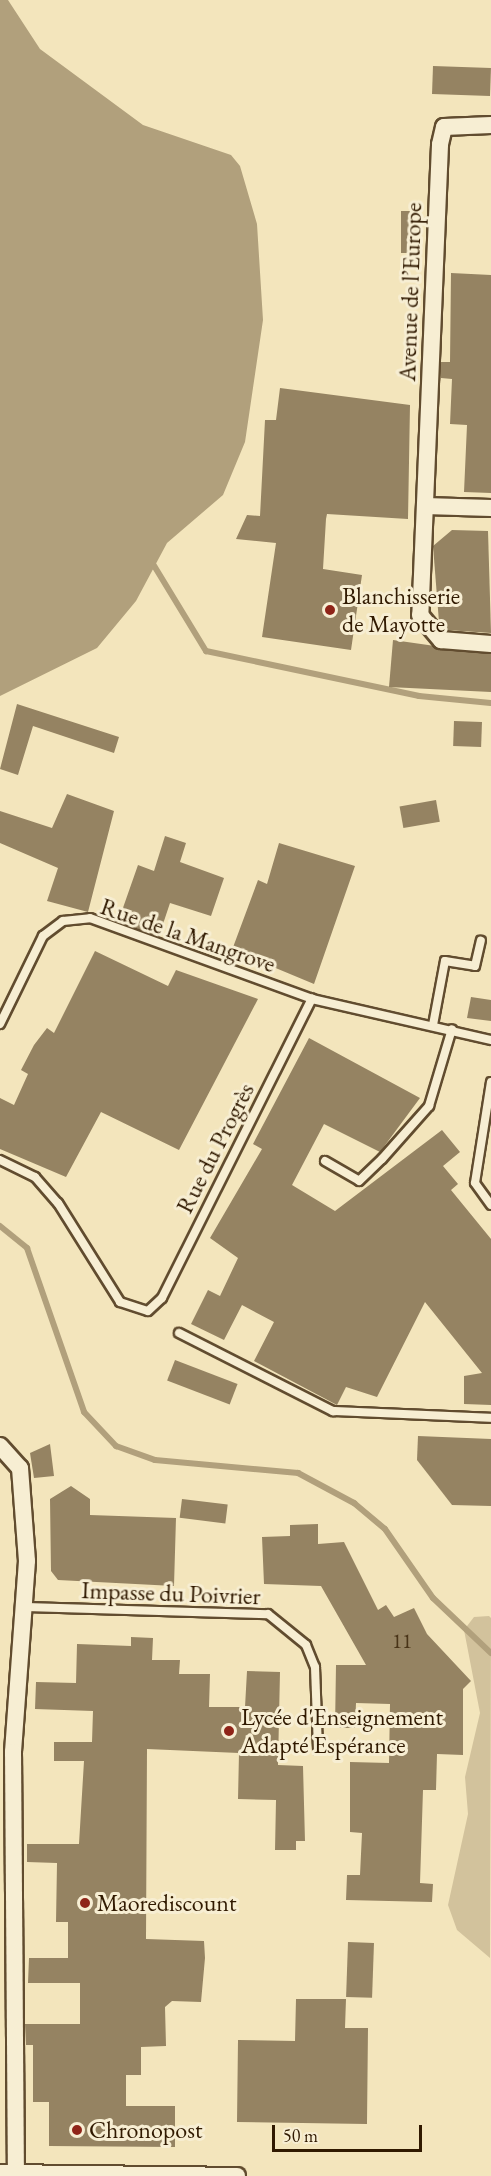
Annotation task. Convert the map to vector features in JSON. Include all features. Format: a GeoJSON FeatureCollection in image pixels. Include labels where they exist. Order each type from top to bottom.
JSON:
{"type":"FeatureCollection","features":[{"type":"Feature","properties":{"kind":"street","name":"Avenue de l’Europe"},"geometry":{"type":"LineString","coordinates":[[491,125],[444,127],[440,145],[420,615],[426,630],[441,640],[491,644]]}},
{"type":"Feature","properties":{"kind":"street"},"geometry":{"type":"LineString","coordinates":[[425,506],[491,508]]}},
{"type":"Feature","properties":{"kind":"street"},"geometry":{"type":"LineString","coordinates":[[0,1446],[20,1468],[25,1499],[26,1606],[13,1752],[8,2173],[237,2176]]}},
{"type":"Feature","properties":{"kind":"lane","name":"Rue de la Mangrove"},"geometry":{"type":"LineString","coordinates":[[0,1024],[43,936],[63,921],[90,918],[312,999],[452,1029],[491,1040]]}},
{"type":"Feature","properties":{"kind":"lane"},"geometry":{"type":"LineString","coordinates":[[433,1025],[445,961],[475,966],[481,941]]}},
{"type":"Feature","properties":{"kind":"lane","name":"Rue du Progrès"},"geometry":{"type":"LineString","coordinates":[[0,1160],[35,1178],[57,1203],[120,1302],[148,1311],[162,1298],[312,999]]}},
{"type":"Feature","properties":{"kind":"lane"},"geometry":{"type":"LineString","coordinates":[[325,1161],[359,1181],[382,1159],[429,1106],[452,1029]]}},
{"type":"Feature","properties":{"kind":"lane"},"geometry":{"type":"LineString","coordinates":[[491,1082],[475,1183],[491,1204]]}},
{"type":"Feature","properties":{"kind":"lane"},"geometry":{"type":"LineString","coordinates":[[179,1333],[333,1411],[491,1419]]}},
{"type":"Feature","properties":{"kind":"lane","name":"Impasse du Poivrier"},"geometry":{"type":"LineString","coordinates":[[26,1606],[268,1614],[306,1645],[315,1667],[318,1750]]}},
{"type":"Feature","properties":{"kind":"shaded area"},"geometry":{"type":"Polygon","coordinates":[[[0,0],[8,0],[40,49],[143,125],[231,155],[240,166],[257,224],[263,320],[245,442],[223,495],[167,543],[136,601],[97,648],[0,696],[0,0]]]}},
{"type":"Feature","properties":{"kind":"shaded area"},"geometry":{"type":"Polygon","coordinates":[[[489,1616],[491,1618],[490,1958],[457,1930],[448,1905],[468,1814],[465,1777],[480,1713],[464,1630],[474,1617],[489,1616]]]}},
{"type":"Feature","properties":{"kind":"building"},"geometry":{"type":"Polygon","coordinates":[[[433,66],[491,68],[490,96],[432,94],[433,66]]]}},
{"type":"Feature","properties":{"kind":"building"},"geometry":{"type":"Polygon","coordinates":[[[401,211],[420,211],[420,253],[401,253],[401,211]]]}},
{"type":"Feature","properties":{"kind":"building"},"geometry":{"type":"Polygon","coordinates":[[[451,273],[491,275],[491,493],[464,492],[467,425],[450,424],[452,379],[441,378],[441,362],[450,362],[451,273]]]}},
{"type":"Feature","properties":{"kind":"building"},"geometry":{"type":"Polygon","coordinates":[[[280,388],[410,405],[408,519],[327,514],[323,569],[362,575],[351,650],[262,637],[276,543],[236,539],[247,515],[260,516],[265,420],[276,420],[280,388]]]}},
{"type":"Feature","properties":{"kind":"building"},"geometry":{"type":"Polygon","coordinates":[[[452,530],[488,531],[491,633],[446,630],[439,622],[433,546],[452,530]]]}},
{"type":"Feature","properties":{"kind":"building"},"geometry":{"type":"Polygon","coordinates":[[[393,640],[491,654],[491,692],[389,687],[393,640]]]}},
{"type":"Feature","properties":{"kind":"building"},"geometry":{"type":"Polygon","coordinates":[[[17,704],[119,737],[114,753],[33,726],[18,775],[0,769],[17,704]]]}},
{"type":"Feature","properties":{"kind":"building"},"geometry":{"type":"Polygon","coordinates":[[[454,721],[482,722],[481,747],[453,746],[454,721]]]}},
{"type":"Feature","properties":{"kind":"building"},"geometry":{"type":"Polygon","coordinates":[[[67,794],[114,811],[88,912],[47,901],[58,868],[0,843],[0,811],[52,828],[67,794]]]}},
{"type":"Feature","properties":{"kind":"building"},"geometry":{"type":"Polygon","coordinates":[[[436,800],[440,822],[403,828],[400,806],[436,800]]]}},
{"type":"Feature","properties":{"kind":"building"},"geometry":{"type":"Polygon","coordinates":[[[165,836],[186,843],[180,862],[224,878],[211,916],[170,903],[159,936],[118,922],[138,865],[154,871],[165,836]]]}},
{"type":"Feature","properties":{"kind":"building"},"geometry":{"type":"Polygon","coordinates":[[[279,843],[355,866],[314,984],[232,950],[258,880],[267,884],[279,843]]]}},
{"type":"Feature","properties":{"kind":"building"},"geometry":{"type":"Polygon","coordinates":[[[95,951],[168,986],[176,970],[258,999],[179,1150],[101,1112],[66,1177],[0,1149],[0,1098],[14,1105],[28,1074],[21,1070],[34,1045],[47,1028],[54,1033],[95,951]]]}},
{"type":"Feature","properties":{"kind":"building"},"geometry":{"type":"Polygon","coordinates":[[[471,997],[491,1000],[491,1021],[467,1018],[471,997]]]}},
{"type":"Feature","properties":{"kind":"building"},"geometry":{"type":"Polygon","coordinates":[[[309,1038],[420,1098],[380,1152],[324,1124],[292,1185],[335,1211],[442,1130],[460,1152],[443,1166],[458,1184],[451,1190],[491,1239],[491,1405],[464,1404],[464,1376],[482,1373],[425,1302],[377,1397],[346,1387],[337,1405],[254,1361],[274,1322],[242,1305],[224,1340],[191,1324],[208,1290],[220,1296],[238,1258],[210,1238],[262,1149],[253,1144],[309,1038]]]}},
{"type":"Feature","properties":{"kind":"building"},"geometry":{"type":"Polygon","coordinates":[[[175,1360],[238,1384],[230,1405],[167,1381],[175,1360]]]}},
{"type":"Feature","properties":{"kind":"building"},"geometry":{"type":"Polygon","coordinates":[[[418,1436],[491,1439],[491,1506],[452,1505],[417,1460],[418,1436]]]}},
{"type":"Feature","properties":{"kind":"building"},"geometry":{"type":"Polygon","coordinates":[[[50,1444],[54,1476],[34,1478],[30,1453],[50,1444]]]}},
{"type":"Feature","properties":{"kind":"building"},"geometry":{"type":"Polygon","coordinates":[[[71,1486],[90,1499],[90,1515],[176,1518],[174,1586],[58,1580],[51,1571],[50,1499],[71,1486]]]}},
{"type":"Feature","properties":{"kind":"building"},"geometry":{"type":"Polygon","coordinates":[[[182,1499],[228,1505],[225,1523],[180,1518],[182,1499]]]}},
{"type":"Feature","properties":{"kind":"building"},"geometry":{"type":"Polygon","coordinates":[[[318,1524],[318,1544],[344,1542],[378,1610],[386,1605],[394,1617],[414,1608],[427,1634],[471,1681],[463,1689],[463,1755],[437,1754],[436,1790],[423,1790],[420,1883],[433,1884],[432,1902],[346,1900],[347,1875],[360,1875],[362,1833],[350,1832],[350,1762],[389,1763],[390,1704],[356,1703],[355,1728],[335,1728],[336,1665],[366,1665],[321,1586],[264,1584],[262,1537],[290,1536],[290,1525],[318,1524]]]}},
{"type":"Feature","properties":{"kind":"building"},"geometry":{"type":"Polygon","coordinates":[[[131,1637],[153,1638],[152,1660],[180,1660],[179,1674],[210,1674],[209,1707],[245,1707],[247,1671],[280,1672],[278,1765],[303,1766],[305,1841],[296,1841],[296,1850],[275,1850],[276,1800],[238,1799],[239,1753],[147,1749],[146,1939],[204,1941],[205,1958],[201,2002],[172,2001],[165,2007],[166,2046],[141,2047],[141,2075],[126,2075],[126,2106],[175,2106],[175,2147],[49,2146],[49,2102],[33,2102],[33,2045],[26,2045],[25,2024],[80,2024],[80,1983],[28,1983],[29,1958],[68,1958],[68,1922],[56,1922],[57,1863],[27,1862],[27,1844],[79,1844],[84,1761],[54,1761],[54,1742],[92,1742],[93,1711],[35,1709],[36,1682],[76,1683],[77,1644],[131,1646],[131,1637]]]}},
{"type":"Feature","properties":{"kind":"building"},"geometry":{"type":"Polygon","coordinates":[[[348,1942],[374,1943],[372,1998],[346,1997],[348,1942]]]}},
{"type":"Feature","properties":{"kind":"building"},"geometry":{"type":"Polygon","coordinates":[[[296,1999],[346,1999],[345,2028],[368,2028],[367,2124],[237,2122],[238,2040],[295,2041],[296,1999]]]}},
{"type":"Feature","properties":{"kind":"waterway"},"geometry":{"type":"LineString","coordinates":[[150,559],[206,651],[419,696],[491,703]]}},
{"type":"Feature","properties":{"kind":"waterway"},"geometry":{"type":"LineString","coordinates":[[0,1226],[27,1248],[84,1412],[116,1446],[155,1460],[298,1473],[354,1503],[385,1529],[433,1598],[491,1653]]}},
{"type":"Feature","properties":{"kind":"place","name":"Blanchisserie de Mayotte"},"geometry":{"type":"Point","coordinates":[330,610]}},
{"type":"Feature","properties":{"kind":"place","name":"Lycée d'Enseignement Adapté Espérance"},"geometry":{"type":"Point","coordinates":[229,1731]}},
{"type":"Feature","properties":{"kind":"place","name":"Maorediscount"},"geometry":{"type":"Point","coordinates":[85,1903]}},
{"type":"Feature","properties":{"kind":"place","name":"Chronopost"},"geometry":{"type":"Point","coordinates":[77,2130]}}]}
